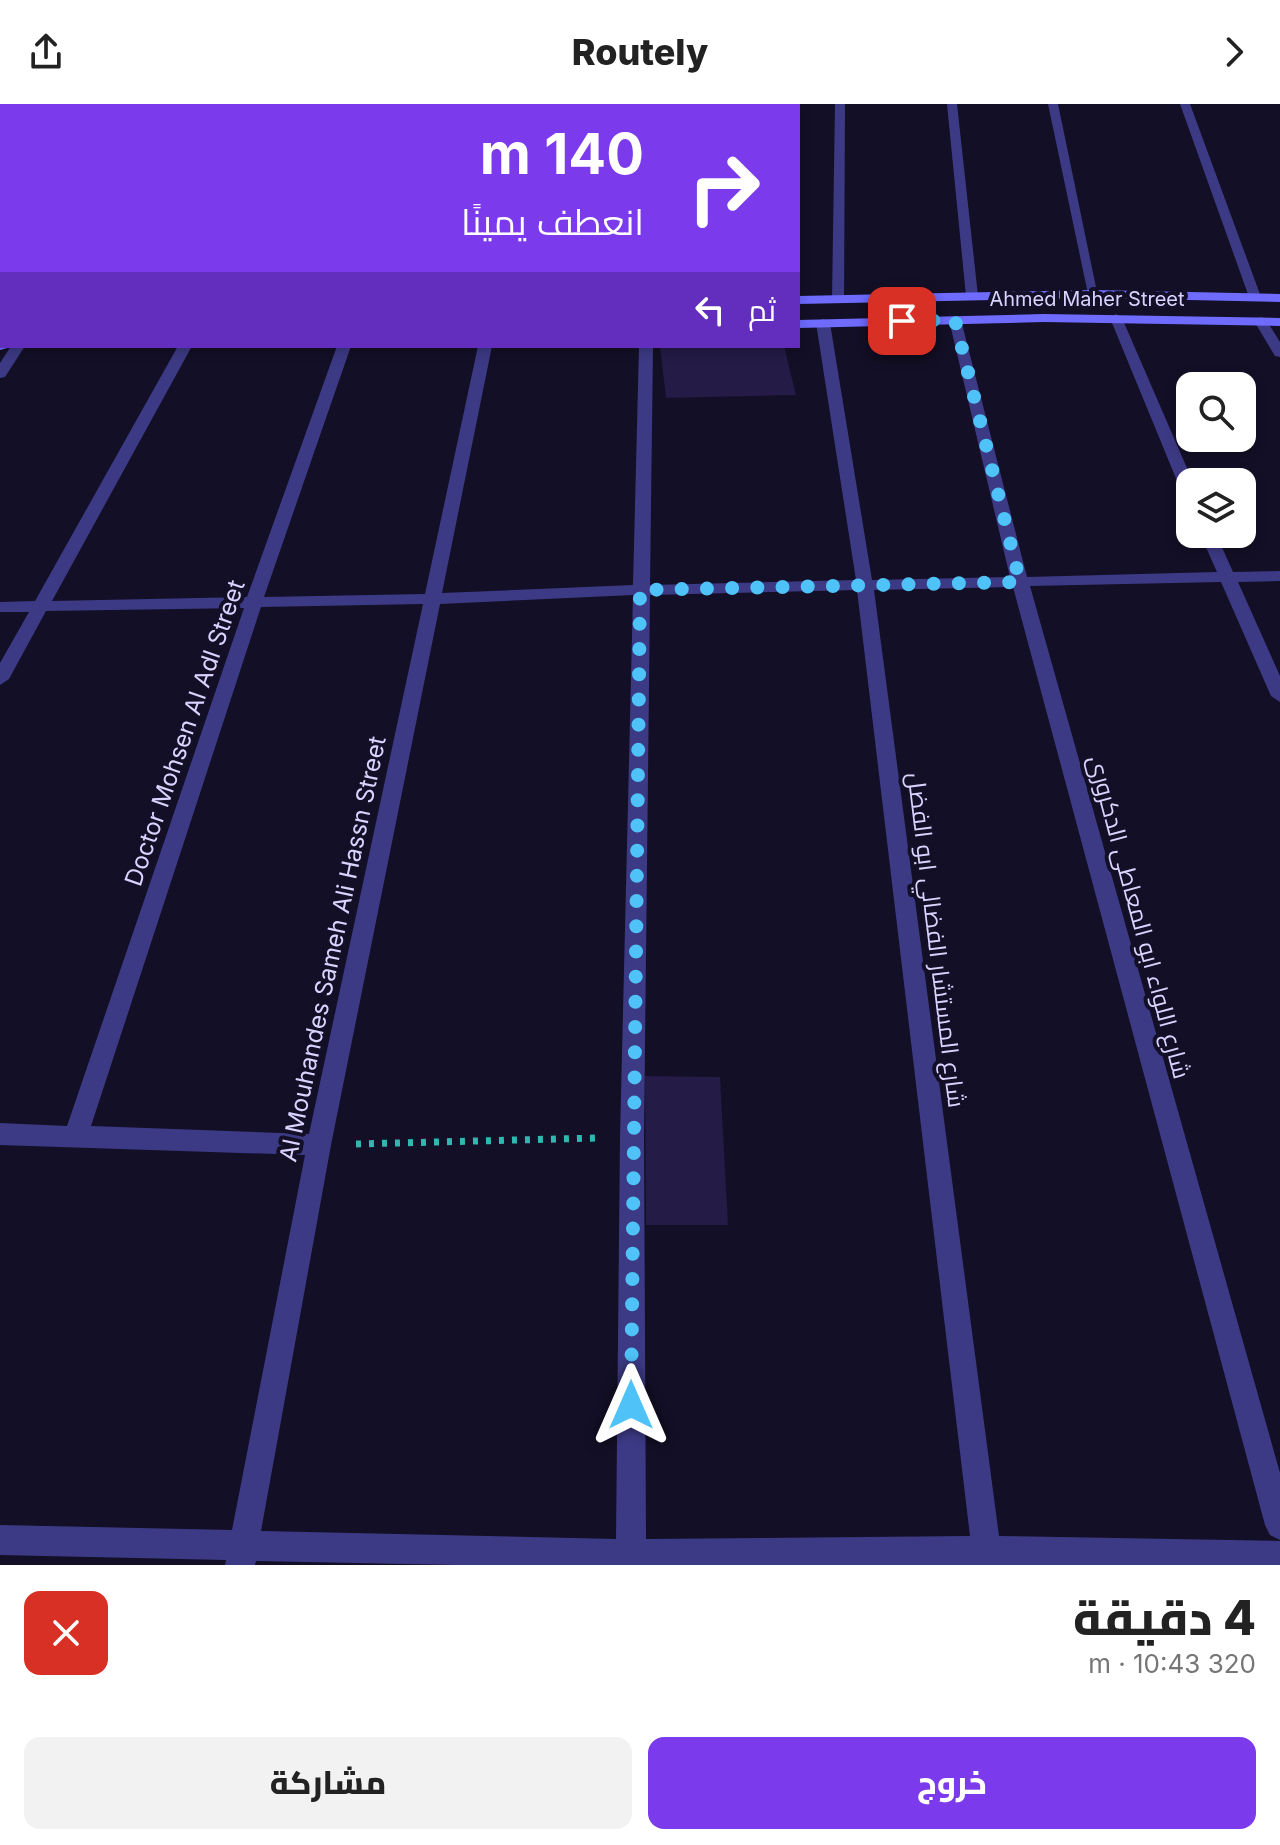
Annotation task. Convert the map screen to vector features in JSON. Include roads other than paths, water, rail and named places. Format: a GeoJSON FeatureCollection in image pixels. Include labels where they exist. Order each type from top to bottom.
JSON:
{"type":"FeatureCollection","features":[{"type":"Feature","properties":{"kind":"main road","name":"Ahmed Maher Street"},"geometry":{"type":"LineString","coordinates":[[800,300],[1094,294],[1280,298]]}},
{"type":"Feature","properties":{"kind":"main road"},"geometry":{"type":"LineString","coordinates":[[1034,295],[1044,318]]}},
{"type":"Feature","properties":{"kind":"main road","name":"Ahmed Maher Street"},"geometry":{"type":"LineString","coordinates":[[800,324],[1044,318],[1280,322]]}},
{"type":"Feature","properties":{"kind":"street"},"geometry":{"type":"LineString","coordinates":[[838,299],[840,104]]}},
{"type":"Feature","properties":{"kind":"street"},"geometry":{"type":"LineString","coordinates":[[952,104],[972,296]]}},
{"type":"Feature","properties":{"kind":"street"},"geometry":{"type":"LineString","coordinates":[[1053,104],[1094,294]]}},
{"type":"Feature","properties":{"kind":"street"},"geometry":{"type":"LineString","coordinates":[[1185,104],[1255,297]]}},
{"type":"Feature","properties":{"kind":"street"},"geometry":{"type":"LineString","coordinates":[[1116,318],[1179,468]]}},
{"type":"Feature","properties":{"kind":"street","name":"شارع اللواء ابو المعاطى الدكرورى"},"geometry":{"type":"LineString","coordinates":[[955,320],[1020,582],[1280,1525]]}},
{"type":"Feature","properties":{"kind":"street"},"geometry":{"type":"LineString","coordinates":[[1260,321],[1280,353]]}},
{"type":"Feature","properties":{"kind":"street","name":"شارع المستشار الفضالي ابو الفضل"},"geometry":{"type":"LineString","coordinates":[[823,323],[865,585],[987,1558]]}},
{"type":"Feature","properties":{"kind":"street"},"geometry":{"type":"LineString","coordinates":[[0,374],[17,348]]}},
{"type":"Feature","properties":{"kind":"street"},"geometry":{"type":"LineString","coordinates":[[0,679],[184,348]]}},
{"type":"Feature","properties":{"kind":"street","name":"Doctor Mohsen Al Adl Street"},"geometry":{"type":"LineString","coordinates":[[75,1137],[254,602],[343,348]]}},
{"type":"Feature","properties":{"kind":"street","name":"Al Mouhandes Sameh Ali Hassn Street"},"geometry":{"type":"LineString","coordinates":[[242,1555],[319,1145],[485,348]]}},
{"type":"Feature","properties":{"kind":"street"},"geometry":{"type":"LineString","coordinates":[[631,1560],[632,1137],[646,348]]}},
{"type":"Feature","properties":{"kind":"street"},"geometry":{"type":"LineString","coordinates":[[1214,548],[1280,696]]}},
{"type":"Feature","properties":{"kind":"street"},"geometry":{"type":"LineString","coordinates":[[0,607],[431,599],[640,590],[1280,576]]}},
{"type":"Feature","properties":{"kind":"street"},"geometry":{"type":"LineString","coordinates":[[0,1134],[319,1145]]}},
{"type":"Feature","properties":{"kind":"street"},"geometry":{"type":"LineString","coordinates":[[0,1540],[242,1555],[631,1560],[1280,1556]]}}]}
